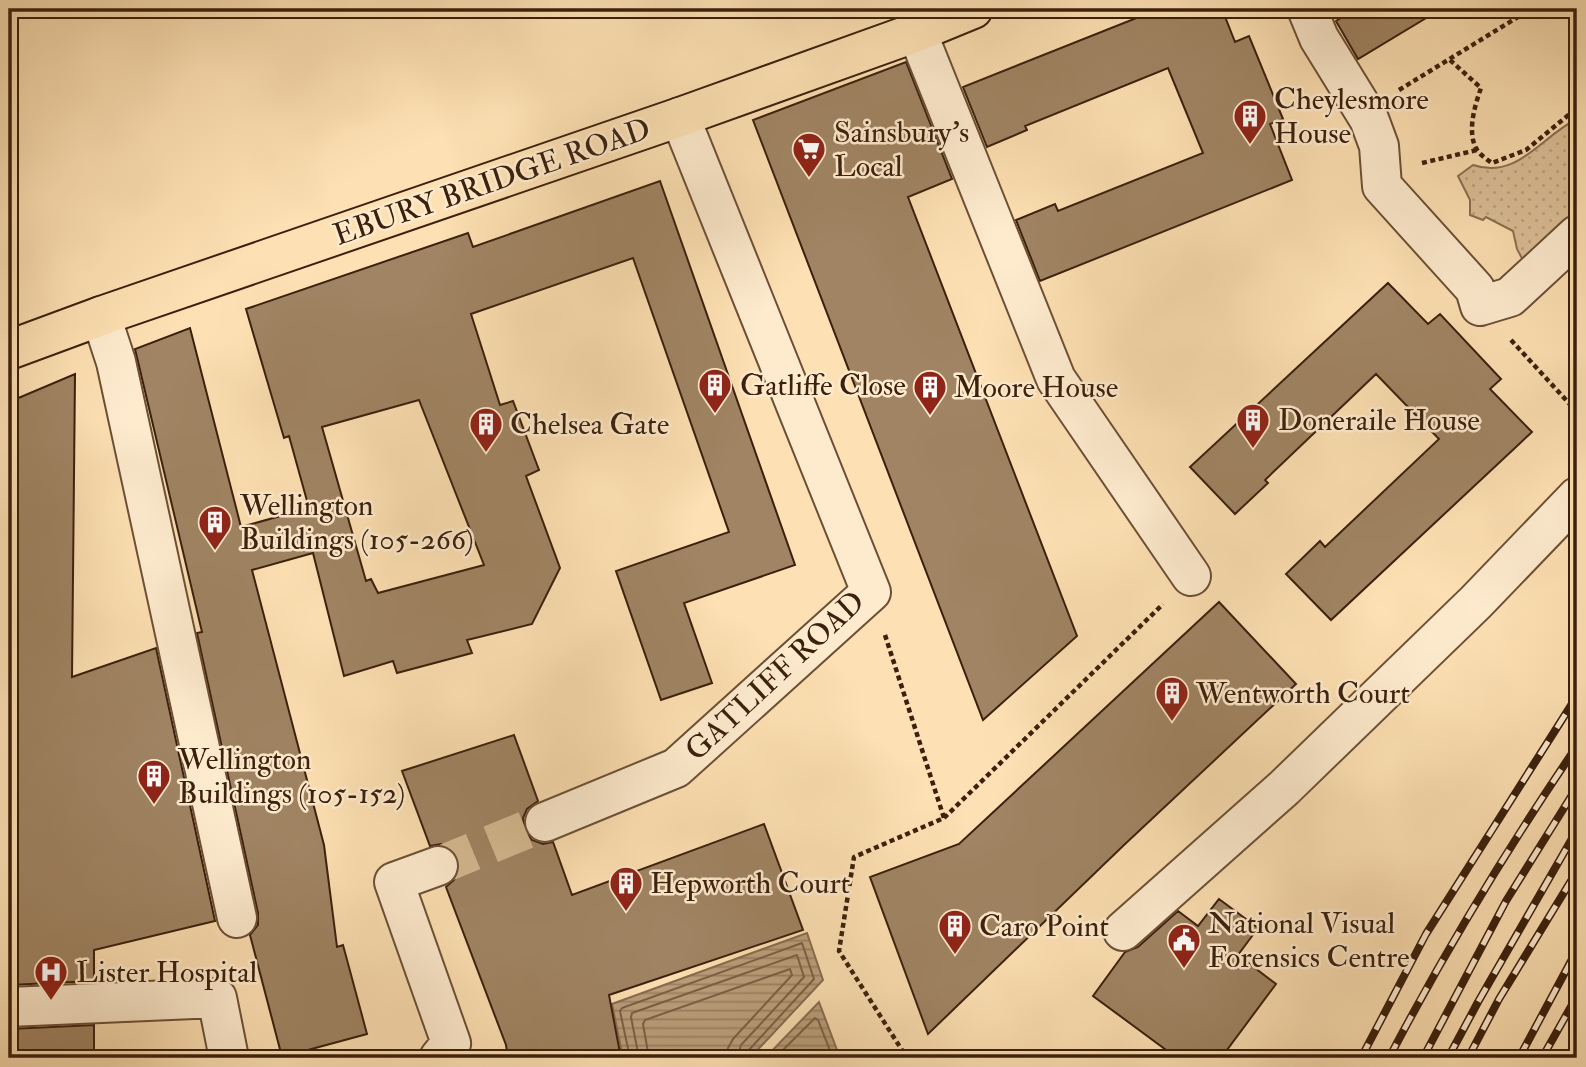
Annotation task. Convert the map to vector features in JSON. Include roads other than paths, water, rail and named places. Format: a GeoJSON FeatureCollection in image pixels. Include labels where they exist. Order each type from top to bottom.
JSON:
{"type":"FeatureCollection","features":[{"type":"Feature","properties":{"kind":"main road","name":"EBURY BRIDGE ROAD"},"geometry":{"type":"LineString","coordinates":[[9,350],[680,117],[973,9]]}},
{"type":"Feature","properties":{"kind":"street"},"geometry":{"type":"LineString","coordinates":[[1307,9],[1319,38],[1369,119],[1380,146],[1382,186],[1475,289],[1480,306],[1510,297],[1577,236]]}},
{"type":"Feature","properties":{"kind":"street"},"geometry":{"type":"LineString","coordinates":[[916,32],[1056,379],[1191,576]]}},
{"type":"Feature","properties":{"kind":"street","name":"GATLIFF ROAD"},"geometry":{"type":"LineString","coordinates":[[545,822],[676,768],[871,592],[680,117]]}},
{"type":"Feature","properties":{"kind":"street"},"geometry":{"type":"LineString","coordinates":[[736,257],[771,277]]}},
{"type":"Feature","properties":{"kind":"street"},"geometry":{"type":"LineString","coordinates":[[101,316],[116,362],[237,918]]}},
{"type":"Feature","properties":{"kind":"street"},"geometry":{"type":"LineString","coordinates":[[1123,931],[1284,788],[1476,602],[1577,496]]}},
{"type":"Feature","properties":{"kind":"street"},"geometry":{"type":"LineString","coordinates":[[438,866],[394,882],[451,1043],[439,1058]]}},
{"type":"Feature","properties":{"kind":"street"},"geometry":{"type":"LineString","coordinates":[[9,1007],[217,998],[229,1058]]}},
{"type":"Feature","properties":{"kind":"water"},"geometry":{"type":"Polygon","coordinates":[[[807,933],[823,980],[750,1058],[623,1058],[612,1004],[807,933]]]}},
{"type":"Feature","properties":{"kind":"water"},"geometry":{"type":"Polygon","coordinates":[[[819,1002],[840,1058],[765,1058],[819,1002]]]}},
{"type":"Feature","properties":{"kind":"tunnel"},"geometry":{"type":"LineString","coordinates":[[438,866],[545,822]]}},
{"type":"Feature","properties":{"kind":"railway"},"geometry":{"type":"LineString","coordinates":[[1361,1058],[1426,934],[1577,696]]}},
{"type":"Feature","properties":{"kind":"railway"},"geometry":{"type":"LineString","coordinates":[[1389,1058],[1478,899],[1577,746]]}},
{"type":"Feature","properties":{"kind":"railway"},"geometry":{"type":"LineString","coordinates":[[1423,1058],[1506,901],[1577,787]]}},
{"type":"Feature","properties":{"kind":"railway"},"geometry":{"type":"LineString","coordinates":[[1448,1058],[1577,830]]}},
{"type":"Feature","properties":{"kind":"railway"},"geometry":{"type":"LineString","coordinates":[[1468,1058],[1499,999],[1577,871]]}},
{"type":"Feature","properties":{"kind":"railway"},"geometry":{"type":"LineString","coordinates":[[1519,1058],[1577,950]]}},
{"type":"Feature","properties":{"kind":"railway"},"geometry":{"type":"LineString","coordinates":[[1542,1058],[1577,996]]}},
{"type":"Feature","properties":{"kind":"railway"},"geometry":{"type":"LineString","coordinates":[[1571,1058],[1577,1047]]}},
{"type":"Feature","properties":{"kind":"place","name":"Cheylesmore House"},"geometry":{"type":"Point","coordinates":[1250,146]}},
{"type":"Feature","properties":{"kind":"place","name":"Sainsbury's Local"},"geometry":{"type":"Point","coordinates":[809,179]}},
{"type":"Feature","properties":{"kind":"place","name":"Gatliffe Close"},"geometry":{"type":"Point","coordinates":[715,415]}},
{"type":"Feature","properties":{"kind":"place","name":"Moore House"},"geometry":{"type":"Point","coordinates":[930,417]}},
{"type":"Feature","properties":{"kind":"place","name":"Doneraile House"},"geometry":{"type":"Point","coordinates":[1253,450]}},
{"type":"Feature","properties":{"kind":"place","name":"Chelsea Gate"},"geometry":{"type":"Point","coordinates":[486,454]}},
{"type":"Feature","properties":{"kind":"place","name":"Wellington Buildings (105-266)"},"geometry":{"type":"Point","coordinates":[215,552]}},
{"type":"Feature","properties":{"kind":"place","name":"Wentworth Court"},"geometry":{"type":"Point","coordinates":[1172,723]}},
{"type":"Feature","properties":{"kind":"place","name":"Wellington Buildings (105-152)"},"geometry":{"type":"Point","coordinates":[154,806]}},
{"type":"Feature","properties":{"kind":"place","name":"Hepworth Court"},"geometry":{"type":"Point","coordinates":[626,913]}},
{"type":"Feature","properties":{"kind":"place","name":"Caro Point"},"geometry":{"type":"Point","coordinates":[955,956]}},
{"type":"Feature","properties":{"kind":"place","name":"National Visual Forensics Centre"},"geometry":{"type":"Point","coordinates":[1184,970]}},
{"type":"Feature","properties":{"kind":"place","name":"Lister Hospital"},"geometry":{"type":"Point","coordinates":[51,1002]}}]}
